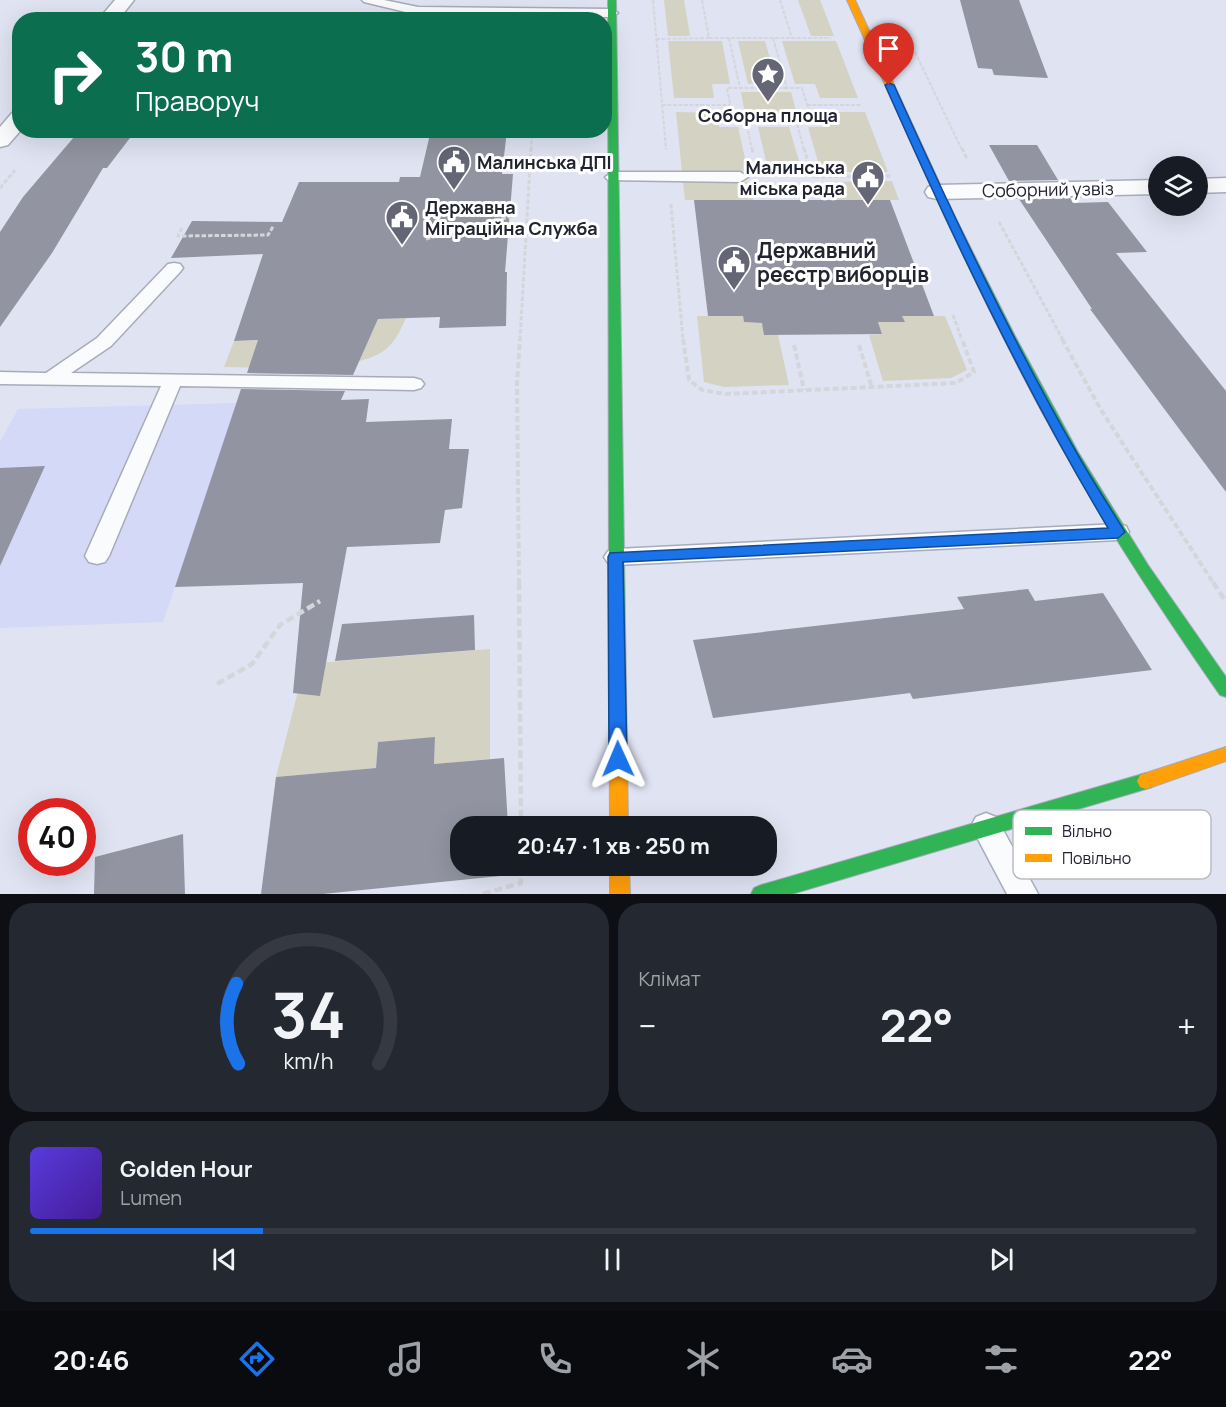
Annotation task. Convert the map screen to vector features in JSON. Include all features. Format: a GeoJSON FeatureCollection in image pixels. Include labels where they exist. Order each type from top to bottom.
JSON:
{"type":"FeatureCollection","features":[{"type":"Feature","properties":{"kind":"street"},"geometry":{"type":"LineString","coordinates":[[114,12],[125,0]]}},
{"type":"Feature","properties":{"kind":"street"},"geometry":{"type":"LineString","coordinates":[[851,0],[937,192],[1042,402],[1118,532],[1186,637],[1226,690]]}},
{"type":"Feature","properties":{"kind":"street"},"geometry":{"type":"LineString","coordinates":[[0,140],[12,127]]}},
{"type":"Feature","properties":{"kind":"street"},"geometry":{"type":"LineString","coordinates":[[611,138],[619,816]]}},
{"type":"Feature","properties":{"kind":"street"},"geometry":{"type":"LineString","coordinates":[[1208,186],[1226,185]]}},
{"type":"Feature","properties":{"kind":"street","name":"Соборний узвіз"},"geometry":{"type":"LineString","coordinates":[[937,192],[1148,187]]}},
{"type":"Feature","properties":{"kind":"street"},"geometry":{"type":"LineString","coordinates":[[1042,810],[1165,775],[1226,754]]}},
{"type":"Feature","properties":{"kind":"street"},"geometry":{"type":"LineString","coordinates":[[761,894],[1013,818]]}},
{"type":"Feature","properties":{"kind":"street"},"geometry":{"type":"LineString","coordinates":[[620,876],[620,894]]}},
{"type":"Feature","properties":{"kind":"lane"},"geometry":{"type":"LineString","coordinates":[[368,0],[418,11],[612,6]]}},
{"type":"Feature","properties":{"kind":"lane"},"geometry":{"type":"LineString","coordinates":[[613,177],[740,177]]}},
{"type":"Feature","properties":{"kind":"lane"},"geometry":{"type":"LineString","coordinates":[[50,379],[104,342],[174,268]]}},
{"type":"Feature","properties":{"kind":"lane"},"geometry":{"type":"LineString","coordinates":[[0,378],[414,384]]}},
{"type":"Feature","properties":{"kind":"lane"},"geometry":{"type":"LineString","coordinates":[[97,556],[173,381]]}},
{"type":"Feature","properties":{"kind":"lane"},"geometry":{"type":"LineString","coordinates":[[616,557],[1118,532]]}},
{"type":"Feature","properties":{"kind":"lane"},"geometry":{"type":"LineString","coordinates":[[986,826],[1013,876]]}},
{"type":"Feature","properties":{"kind":"lane"},"geometry":{"type":"LineString","coordinates":[[1015,879],[1023,894]]}},
{"type":"Feature","properties":{"kind":"path"},"geometry":{"type":"LineString","coordinates":[[653,0],[687,379],[696,387],[716,393],[956,383],[970,376],[974,372],[974,367],[952,314]]}},
{"type":"Feature","properties":{"kind":"path"},"geometry":{"type":"LineString","coordinates":[[702,0],[709,38]]}},
{"type":"Feature","properties":{"kind":"path"},"geometry":{"type":"LineString","coordinates":[[780,0],[792,38]]}},
{"type":"Feature","properties":{"kind":"path"},"geometry":{"type":"LineString","coordinates":[[773,38],[787,88]]}},
{"type":"Feature","properties":{"kind":"path"},"geometry":{"type":"LineString","coordinates":[[656,39],[818,38]]}},
{"type":"Feature","properties":{"kind":"path"},"geometry":{"type":"LineString","coordinates":[[729,39],[740,88]]}},
{"type":"Feature","properties":{"kind":"path"},"geometry":{"type":"LineString","coordinates":[[910,42],[982,191],[1101,410],[1226,602]]}},
{"type":"Feature","properties":{"kind":"path"},"geometry":{"type":"LineString","coordinates":[[727,88],[740,88],[802,88],[812,120],[733,120],[727,88]]}},
{"type":"Feature","properties":{"kind":"path"},"geometry":{"type":"LineString","coordinates":[[662,105],[730,105]]}},
{"type":"Feature","properties":{"kind":"path"},"geometry":{"type":"LineString","coordinates":[[807,105],[867,105]]}},
{"type":"Feature","properties":{"kind":"path"},"geometry":{"type":"LineString","coordinates":[[796,120],[812,177],[897,177]]}},
{"type":"Feature","properties":{"kind":"path"},"geometry":{"type":"LineString","coordinates":[[521,816],[517,383],[532,138]]}},
{"type":"Feature","properties":{"kind":"path"},"geometry":{"type":"LineString","coordinates":[[426,239],[513,216]]}},
{"type":"Feature","properties":{"kind":"path"},"geometry":{"type":"LineString","coordinates":[[182,228],[178,236],[268,234],[274,225]]}},
{"type":"Feature","properties":{"kind":"path"},"geometry":{"type":"LineString","coordinates":[[794,345],[804,390]]}},
{"type":"Feature","properties":{"kind":"path"},"geometry":{"type":"LineString","coordinates":[[859,345],[872,388]]}},
{"type":"Feature","properties":{"kind":"path"},"geometry":{"type":"LineString","coordinates":[[217,684],[252,664],[280,625],[320,601]]}},
{"type":"Feature","properties":{"kind":"path"},"geometry":{"type":"LineString","coordinates":[[483,894],[521,883],[521,876]]}},
{"type":"Feature","properties":{"kind":"shaded area"},"geometry":{"type":"Polygon","coordinates":[[[664,0],[684,0],[690,36],[668,36],[664,0]]]}},
{"type":"Feature","properties":{"kind":"shaded area"},"geometry":{"type":"Polygon","coordinates":[[[798,0],[820,0],[834,36],[811,36],[798,0]]]}},
{"type":"Feature","properties":{"kind":"shaded area"},"geometry":{"type":"Polygon","coordinates":[[[668,41],[722,41],[730,84],[712,84],[714,98],[674,98],[668,41]]]}},
{"type":"Feature","properties":{"kind":"shaded area"},"geometry":{"type":"Polygon","coordinates":[[[738,41],[765,41],[777,84],[748,84],[738,41]]]}},
{"type":"Feature","properties":{"kind":"shaded area"},"geometry":{"type":"Polygon","coordinates":[[[782,41],[836,41],[858,98],[820,98],[815,84],[795,84],[782,41]]]}},
{"type":"Feature","properties":{"kind":"shaded area"},"geometry":{"type":"Polygon","coordinates":[[[741,92],[791,92],[797,114],[745,114],[741,92]]]}},
{"type":"Feature","properties":{"kind":"shaded area"},"geometry":{"type":"Polygon","coordinates":[[[676,112],[717,113],[719,127],[738,127],[748,172],[682,172],[676,112]]]}},
{"type":"Feature","properties":{"kind":"shaded area"},"geometry":{"type":"Polygon","coordinates":[[[825,112],[865,112],[888,172],[821,172],[808,127],[829,127],[825,112]]]}},
{"type":"Feature","properties":{"kind":"shaded area"},"geometry":{"type":"Polygon","coordinates":[[[758,127],[789,127],[799,161],[766,161],[758,127]]]}},
{"type":"Feature","properties":{"kind":"shaded area"},"geometry":{"type":"Polygon","coordinates":[[[892,181],[899,200],[830,200],[824,182],[892,181]]]}},
{"type":"Feature","properties":{"kind":"shaded area"},"geometry":{"type":"Polygon","coordinates":[[[683,182],[749,182],[753,200],[685,200],[683,182]]]}},
{"type":"Feature","properties":{"kind":"shaded area"},"geometry":{"type":"Polygon","coordinates":[[[697,316],[743,316],[744,322],[762,323],[778,335],[789,385],[724,387],[704,382],[697,316]]]}},
{"type":"Feature","properties":{"kind":"shaded area"},"geometry":{"type":"Polygon","coordinates":[[[902,316],[945,316],[967,370],[951,378],[883,381],[869,335],[882,334],[878,322],[904,322],[902,316]]]}},
{"type":"Feature","properties":{"kind":"shaded area"},"geometry":{"type":"Polygon","coordinates":[[[406,318],[395,339],[386,349],[372,357],[354,362],[332,366],[284,368],[224,367],[234,341],[370,337],[378,319],[406,318]]]}},
{"type":"Feature","properties":{"kind":"shaded area"},"geometry":{"type":"Polygon","coordinates":[[[237,403],[163,622],[0,628],[0,442],[18,409],[237,403]]]}},
{"type":"Feature","properties":{"kind":"shaded area"},"geometry":{"type":"Polygon","coordinates":[[[490,649],[490,759],[434,764],[435,738],[378,742],[376,768],[276,777],[305,664],[490,649]]]}},
{"type":"Feature","properties":{"kind":"building"},"geometry":{"type":"Polygon","coordinates":[[[960,0],[1019,0],[1048,78],[994,75],[992,69],[978,68],[960,0]]]}},
{"type":"Feature","properties":{"kind":"building"},"geometry":{"type":"Polygon","coordinates":[[[73,138],[130,138],[107,168],[103,168],[52,253],[0,327],[0,232],[23,197],[73,138]]]}},
{"type":"Feature","properties":{"kind":"building"},"geometry":{"type":"Polygon","coordinates":[[[429,138],[506,138],[502,174],[513,174],[505,272],[507,272],[506,326],[439,328],[440,317],[378,319],[353,375],[247,373],[258,340],[234,341],[263,254],[171,258],[192,221],[282,222],[299,182],[399,182],[400,177],[420,177],[429,138]]]}},
{"type":"Feature","properties":{"kind":"building"},"geometry":{"type":"Polygon","coordinates":[[[989,145],[1037,145],[1058,180],[1009,181],[989,145]]]}},
{"type":"Feature","properties":{"kind":"building"},"geometry":{"type":"Polygon","coordinates":[[[1070,198],[1073,203],[1108,202],[1147,252],[1116,253],[1226,391],[1226,492],[1090,309],[1092,309],[1019,199],[1070,198]]]}},
{"type":"Feature","properties":{"kind":"building"},"geometry":{"type":"Polygon","coordinates":[[[694,200],[890,200],[934,316],[902,316],[905,322],[878,322],[882,334],[764,335],[762,323],[744,322],[743,316],[708,316],[694,200]]]}},
{"type":"Feature","properties":{"kind":"building"},"geometry":{"type":"Polygon","coordinates":[[[241,389],[345,391],[341,400],[369,399],[366,422],[452,419],[449,449],[469,449],[462,508],[445,510],[440,543],[347,547],[320,696],[293,693],[303,583],[175,587],[241,389]]]}},
{"type":"Feature","properties":{"kind":"building"},"geometry":{"type":"Polygon","coordinates":[[[45,466],[0,566],[0,468],[45,466]]]}},
{"type":"Feature","properties":{"kind":"building"},"geometry":{"type":"Polygon","coordinates":[[[1028,589],[1035,601],[1103,593],[1152,670],[913,699],[910,693],[713,718],[693,640],[964,609],[957,597],[1028,589]]]}},
{"type":"Feature","properties":{"kind":"building"},"geometry":{"type":"Polygon","coordinates":[[[474,615],[475,650],[335,661],[342,624],[474,615]]]}},
{"type":"Feature","properties":{"kind":"building"},"geometry":{"type":"Polygon","coordinates":[[[435,737],[434,764],[504,758],[507,816],[450,816],[450,876],[501,876],[323,894],[261,894],[276,777],[376,768],[378,742],[435,737]]]}},
{"type":"Feature","properties":{"kind":"building"},"geometry":{"type":"Polygon","coordinates":[[[183,834],[185,894],[94,894],[96,857],[183,834]]]}},
{"type":"Feature","properties":{"kind":"traffic: fast"},"geometry":{"type":"LineString","coordinates":[[612,0],[617,622]]}},
{"type":"Feature","properties":{"kind":"traffic: fast"},"geometry":{"type":"LineString","coordinates":[[950,217],[1029,375],[1093,490],[1183,630],[1226,690]]}},
{"type":"Feature","properties":{"kind":"traffic: fast"},"geometry":{"type":"LineString","coordinates":[[1047,810],[1146,781]]}},
{"type":"Feature","properties":{"kind":"traffic: fast"},"geometry":{"type":"LineString","coordinates":[[761,894],[1013,820]]}},
{"type":"Feature","properties":{"kind":"traffic: slow"},"geometry":{"type":"LineString","coordinates":[[851,0],[950,217]]}},
{"type":"Feature","properties":{"kind":"traffic: slow"},"geometry":{"type":"LineString","coordinates":[[617,622],[619,816]]}},
{"type":"Feature","properties":{"kind":"traffic: slow"},"geometry":{"type":"LineString","coordinates":[[1146,781],[1226,754]]}},
{"type":"Feature","properties":{"kind":"traffic: slow"},"geometry":{"type":"LineString","coordinates":[[620,876],[620,894]]}},
{"type":"Feature","properties":{"kind":"place","name":"Соборна площа"},"geometry":{"type":"Point","coordinates":[768,103]}},
{"type":"Feature","properties":{"kind":"place","name":"Малинська ДПІ"},"geometry":{"type":"Point","coordinates":[454,191]}},
{"type":"Feature","properties":{"kind":"place","name":"Малинська міська рада"},"geometry":{"type":"Point","coordinates":[868,206]}},
{"type":"Feature","properties":{"kind":"place","name":"Державна Міграційна Служба"},"geometry":{"type":"Point","coordinates":[402,246]}},
{"type":"Feature","properties":{"kind":"place","name":"Державний реєстр виборців"},"geometry":{"type":"Point","coordinates":[734,291]}},
{"type":"Feature","properties":{"kind":"route"},"geometry":{"type":"LineString","coordinates":[[618,759],[616,557],[1118,532],[1042,402],[937,192],[889,85]]}}]}
